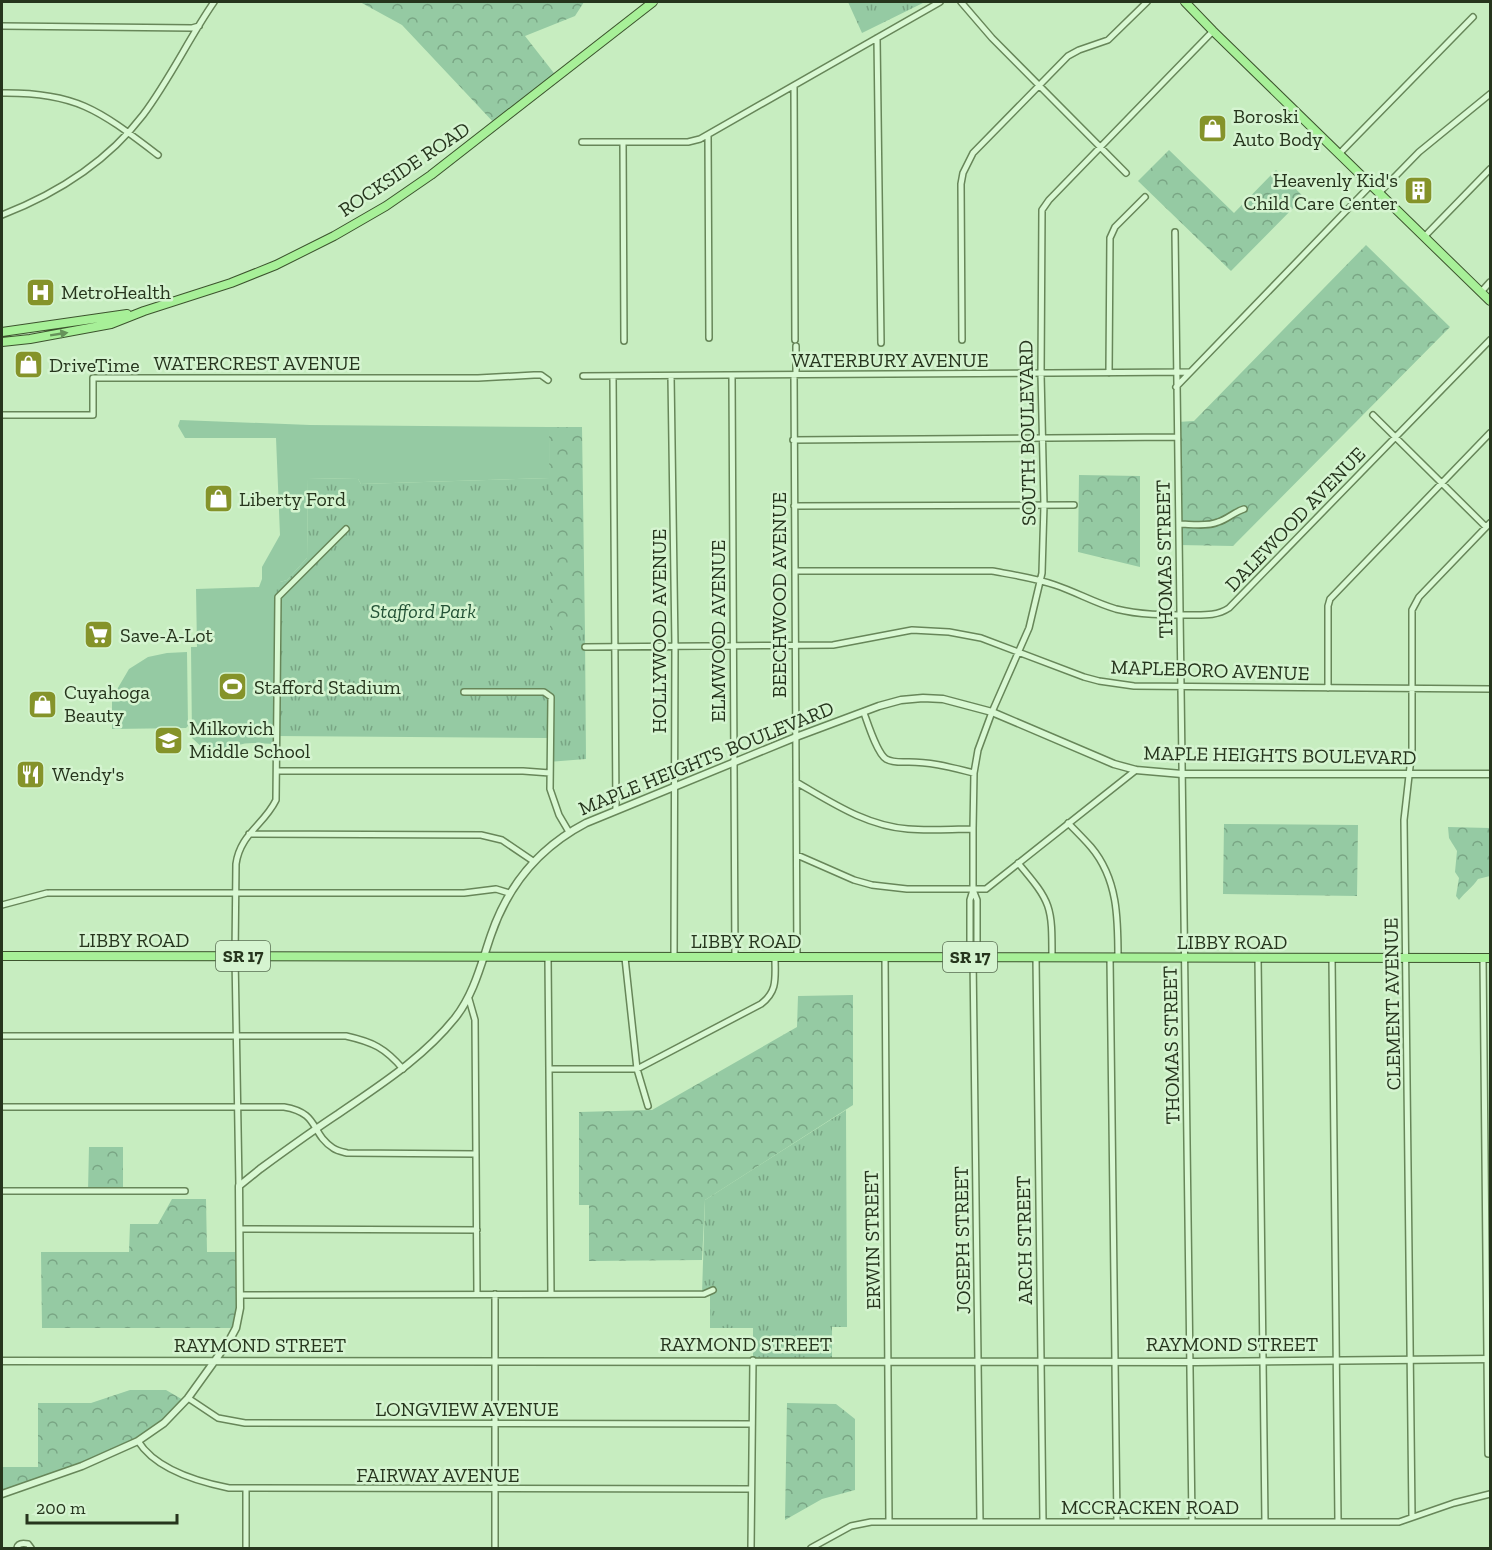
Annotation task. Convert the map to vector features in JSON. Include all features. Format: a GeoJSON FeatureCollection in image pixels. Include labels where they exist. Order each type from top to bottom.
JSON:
{"type":"FeatureCollection","features":[{"type":"Feature","properties":{"kind":"main road","name":"ROCKSIDE ROAD"},"geometry":{"type":"LineString","coordinates":[[2,342],[51,336],[111,324],[276,265],[367,218],[431,175],[653,2]]}},
{"type":"Feature","properties":{"kind":"main road"},"geometry":{"type":"LineString","coordinates":[[1185,2],[1491,301]]}},
{"type":"Feature","properties":{"kind":"main road","name":"ROCKSIDE ROAD"},"geometry":{"type":"LineString","coordinates":[[2,332],[144,311]]}},
{"type":"Feature","properties":{"kind":"main road","name":"LIBBY ROAD"},"geometry":{"type":"LineString","coordinates":[[2,956],[1487,958]]}},
{"type":"Feature","properties":{"kind":"street"},"geometry":{"type":"LineString","coordinates":[[582,142],[688,142],[708,135],[940,2]]}},
{"type":"Feature","properties":{"kind":"street"},"geometry":{"type":"LineString","coordinates":[[961,2],[992,38],[1126,173]]}},
{"type":"Feature","properties":{"kind":"street"},"geometry":{"type":"LineString","coordinates":[[962,340],[961,184],[963,173],[973,153],[1073,53],[1108,40],[1147,2]]}},
{"type":"Feature","properties":{"kind":"street"},"geometry":{"type":"LineString","coordinates":[[2,215],[40,198],[81,174],[107,153],[142,116],[211,3]]}},
{"type":"Feature","properties":{"kind":"street"},"geometry":{"type":"LineString","coordinates":[[1340,153],[1473,17]]}},
{"type":"Feature","properties":{"kind":"street"},"geometry":{"type":"LineString","coordinates":[[2,26],[192,28],[199,26]]}},
{"type":"Feature","properties":{"kind":"street","name":"SOUTH BOULEVARD"},"geometry":{"type":"LineString","coordinates":[[973,957],[977,940],[977,900],[974,890],[974,773],[978,750],[1029,628],[1041,581],[1044,505],[1041,374],[1042,210],[1049,200],[1213,31]]}},
{"type":"Feature","properties":{"kind":"street"},"geometry":{"type":"LineString","coordinates":[[877,38],[881,343]]}},
{"type":"Feature","properties":{"kind":"street","name":"BEECHWOOD AVENUE"},"geometry":{"type":"LineString","coordinates":[[794,86],[796,343],[793,440],[797,958]]}},
{"type":"Feature","properties":{"kind":"street"},"geometry":{"type":"LineString","coordinates":[[2,93],[31,93],[71,100],[103,115],[158,155]]}},
{"type":"Feature","properties":{"kind":"street"},"geometry":{"type":"LineString","coordinates":[[1379,193],[1419,152],[1491,94]]}},
{"type":"Feature","properties":{"kind":"street"},"geometry":{"type":"LineString","coordinates":[[708,135],[709,338]]}},
{"type":"Feature","properties":{"kind":"street"},"geometry":{"type":"LineString","coordinates":[[623,142],[624,341]]}},
{"type":"Feature","properties":{"kind":"street"},"geometry":{"type":"LineString","coordinates":[[1425,236],[1491,169]]}},
{"type":"Feature","properties":{"kind":"street"},"geometry":{"type":"LineString","coordinates":[[1176,387],[1371,185]]}},
{"type":"Feature","properties":{"kind":"street"},"geometry":{"type":"LineString","coordinates":[[1109,373],[1110,238],[1115,227],[1145,197]]}},
{"type":"Feature","properties":{"kind":"street","name":"THOMAS STREET"},"geometry":{"type":"LineString","coordinates":[[1175,232],[1192,1522]]}},
{"type":"Feature","properties":{"kind":"street"},"geometry":{"type":"LineString","coordinates":[[1481,292],[1491,282]]}},
{"type":"Feature","properties":{"kind":"street","name":"DALEWOOD AVENUE"},"geometry":{"type":"LineString","coordinates":[[795,571],[992,572],[1041,581],[1117,609],[1148,615],[1213,615],[1229,608],[1491,340]]}},
{"type":"Feature","properties":{"kind":"street","name":"WATERBURY AVENUE"},"geometry":{"type":"LineString","coordinates":[[583,376],[1189,372]]}},
{"type":"Feature","properties":{"kind":"street","name":"WATERCREST AVENUE"},"geometry":{"type":"LineString","coordinates":[[2,415],[93,415],[93,378],[478,378],[540,375],[548,380]]}},
{"type":"Feature","properties":{"kind":"street","name":"HOLLYWOOD AVENUE"},"geometry":{"type":"LineString","coordinates":[[671,376],[675,646],[674,957]]}},
{"type":"Feature","properties":{"kind":"street","name":"ELMWOOD AVENUE"},"geometry":{"type":"LineString","coordinates":[[732,376],[735,958]]}},
{"type":"Feature","properties":{"kind":"street"},"geometry":{"type":"LineString","coordinates":[[613,377],[616,810]]}},
{"type":"Feature","properties":{"kind":"street"},"geometry":{"type":"LineString","coordinates":[[1373,415],[1442,483],[1489,525]]}},
{"type":"Feature","properties":{"kind":"street"},"geometry":{"type":"LineString","coordinates":[[1328,688],[1328,606],[1330,599],[1491,433]]}},
{"type":"Feature","properties":{"kind":"street"},"geometry":{"type":"LineString","coordinates":[[793,440],[1178,437]]}},
{"type":"Feature","properties":{"kind":"street"},"geometry":{"type":"LineString","coordinates":[[794,506],[1074,505]]}},
{"type":"Feature","properties":{"kind":"street"},"geometry":{"type":"LineString","coordinates":[[1179,524],[1218,522],[1244,509]]}},
{"type":"Feature","properties":{"kind":"street","name":"CLEMENT AVENUE"},"geometry":{"type":"LineString","coordinates":[[1412,1517],[1404,820],[1412,749],[1412,610],[1419,597],[1489,525]]}},
{"type":"Feature","properties":{"kind":"street"},"geometry":{"type":"LineString","coordinates":[[2,1494],[82,1466],[138,1442],[164,1423],[188,1398],[236,1328],[240,1295],[235,956],[238,850],[276,800],[278,597],[346,529]]}},
{"type":"Feature","properties":{"kind":"street","name":"MAPLEBORO AVENUE"},"geometry":{"type":"LineString","coordinates":[[585,647],[833,645],[912,630],[928,630],[964,634],[1099,681],[1134,686],[1491,689]]}},
{"type":"Feature","properties":{"kind":"street"},"geometry":{"type":"LineString","coordinates":[[464,692],[548,693],[551,697],[552,800],[569,832]]}},
{"type":"Feature","properties":{"kind":"street","name":"MAPLE HEIGHTS BOULEVARD"},"geometry":{"type":"LineString","coordinates":[[239,1186],[316,1128],[403,1069],[433,1042],[469,999],[491,934],[509,893],[533,861],[569,832],[616,810],[796,737],[901,700],[943,699],[992,712],[1114,764],[1136,770],[1182,774],[1491,774]]}},
{"type":"Feature","properties":{"kind":"street"},"geometry":{"type":"LineString","coordinates":[[864,713],[880,751],[886,759],[896,762],[920,762],[946,766],[974,773]]}},
{"type":"Feature","properties":{"kind":"street"},"geometry":{"type":"LineString","coordinates":[[797,855],[854,880],[872,885],[891,888],[986,889],[1136,770]]}},
{"type":"Feature","properties":{"kind":"street"},"geometry":{"type":"LineString","coordinates":[[277,771],[523,771],[550,773]]}},
{"type":"Feature","properties":{"kind":"street"},"geometry":{"type":"LineString","coordinates":[[796,782],[840,808],[873,822],[907,829],[974,829]]}},
{"type":"Feature","properties":{"kind":"street"},"geometry":{"type":"LineString","coordinates":[[1068,823],[1092,848],[1103,865],[1116,901],[1118,919],[1114,958],[1117,1522]]}},
{"type":"Feature","properties":{"kind":"street"},"geometry":{"type":"LineString","coordinates":[[249,834],[481,835],[502,840],[533,861]]}},
{"type":"Feature","properties":{"kind":"street"},"geometry":{"type":"LineString","coordinates":[[1018,863],[1041,890],[1048,903],[1052,927],[1052,958]]}},
{"type":"Feature","properties":{"kind":"street"},"geometry":{"type":"LineString","coordinates":[[2,905],[48,893],[464,892],[496,889],[509,893]]}},
{"type":"Feature","properties":{"kind":"street","name":"JOSEPH STREET"},"geometry":{"type":"LineString","coordinates":[[973,957],[980,1522]]}},
{"type":"Feature","properties":{"kind":"street"},"geometry":{"type":"LineString","coordinates":[[548,958],[551,1294]]}},
{"type":"Feature","properties":{"kind":"street"},"geometry":{"type":"LineString","coordinates":[[625,958],[637,1069],[648,1106]]}},
{"type":"Feature","properties":{"kind":"street"},"geometry":{"type":"LineString","coordinates":[[550,1069],[637,1069],[770,998],[774,989],[775,958]]}},
{"type":"Feature","properties":{"kind":"street","name":"ERWIN STREET"},"geometry":{"type":"LineString","coordinates":[[885,958],[890,1522]]}},
{"type":"Feature","properties":{"kind":"street","name":"ARCH STREET"},"geometry":{"type":"LineString","coordinates":[[1036,958],[1042,1522]]}},
{"type":"Feature","properties":{"kind":"street"},"geometry":{"type":"LineString","coordinates":[[1258,958],[1265,1521]]}},
{"type":"Feature","properties":{"kind":"street"},"geometry":{"type":"LineString","coordinates":[[1332,958],[1338,1521]]}},
{"type":"Feature","properties":{"kind":"street"},"geometry":{"type":"LineString","coordinates":[[1487,958],[1488,1454],[1491,1454]]}},
{"type":"Feature","properties":{"kind":"street"},"geometry":{"type":"LineString","coordinates":[[469,999],[475,1020],[477,1294]]}},
{"type":"Feature","properties":{"kind":"street"},"geometry":{"type":"LineString","coordinates":[[2,1036],[346,1036],[379,1046],[391,1055],[403,1069]]}},
{"type":"Feature","properties":{"kind":"street"},"geometry":{"type":"LineString","coordinates":[[2,1107],[284,1107],[306,1114],[333,1148],[347,1154],[476,1154]]}},
{"type":"Feature","properties":{"kind":"street"},"geometry":{"type":"LineString","coordinates":[[2,1191],[185,1191]]}},
{"type":"Feature","properties":{"kind":"street"},"geometry":{"type":"LineString","coordinates":[[240,1229],[477,1230]]}},
{"type":"Feature","properties":{"kind":"street"},"geometry":{"type":"LineString","coordinates":[[240,1295],[704,1294],[713,1290]]}},
{"type":"Feature","properties":{"kind":"street"},"geometry":{"type":"LineString","coordinates":[[495,1294],[495,1548]]}},
{"type":"Feature","properties":{"kind":"street","name":"RAYMOND STREET"},"geometry":{"type":"LineString","coordinates":[[2,1361],[1190,1362],[1489,1359]]}},
{"type":"Feature","properties":{"kind":"street"},"geometry":{"type":"LineString","coordinates":[[751,1548],[753,1360]]}},
{"type":"Feature","properties":{"kind":"street","name":"LONGVIEW AVENUE"},"geometry":{"type":"LineString","coordinates":[[188,1398],[218,1418],[239,1423],[752,1424]]}},
{"type":"Feature","properties":{"kind":"street","name":"FAIRWAY AVENUE"},"geometry":{"type":"LineString","coordinates":[[138,1442],[174,1471],[211,1484],[246,1489],[751,1490]]}},
{"type":"Feature","properties":{"kind":"street"},"geometry":{"type":"LineString","coordinates":[[246,1489],[246,1548]]}},
{"type":"Feature","properties":{"kind":"street","name":"MCCRACKEN ROAD"},"geometry":{"type":"LineString","coordinates":[[811,1548],[851,1526],[871,1522],[1399,1522],[1478,1496],[1491,1494]]}},
{"type":"Feature","properties":{"kind":"street"},"geometry":{"type":"LineString","coordinates":[[17,1548],[24,1543],[31,1548]]}},
{"type":"Feature","properties":{"kind":"green space"},"geometry":{"type":"Polygon","coordinates":[[[360,2],[584,2],[575,16],[525,36],[557,77],[496,125],[402,25],[360,2]]]}},
{"type":"Feature","properties":{"kind":"green space"},"geometry":{"type":"Polygon","coordinates":[[[848,2],[925,2],[862,33],[848,2]]]}},
{"type":"Feature","properties":{"kind":"green space"},"geometry":{"type":"Polygon","coordinates":[[[1169,150],[1234,213],[1276,170],[1304,197],[1231,271],[1138,181],[1169,150]]]}},
{"type":"Feature","properties":{"kind":"green space"},"geometry":{"type":"Polygon","coordinates":[[[1366,245],[1450,327],[1233,546],[1179,545],[1177,422],[1194,421],[1366,245]]]}},
{"type":"Feature","properties":{"kind":"green space"},"geometry":{"type":"Polygon","coordinates":[[[180,420],[310,425],[549,427],[550,478],[361,484],[358,479],[308,478],[307,558],[287,580],[280,582],[275,744],[239,745],[220,758],[205,750],[192,738],[191,647],[197,647],[196,589],[259,587],[262,567],[280,535],[276,438],[185,438],[178,426],[180,420]]]}},
{"type":"Feature","properties":{"kind":"green space"},"geometry":{"type":"Polygon","coordinates":[[[549,427],[582,427],[585,634],[550,634],[549,427]]]}},
{"type":"Feature","properties":{"kind":"green space"},"geometry":{"type":"Polygon","coordinates":[[[1079,475],[1140,476],[1140,567],[1078,552],[1079,475]]]}},
{"type":"Feature","properties":{"kind":"green space","name":"Stafford Park"},"geometry":{"type":"Polygon","coordinates":[[[308,478],[358,479],[361,484],[550,478],[550,634],[585,634],[586,759],[548,762],[548,738],[275,736],[276,587],[280,582],[287,580],[307,558],[308,478]]]}},
{"type":"Feature","properties":{"kind":"green space"},"geometry":{"type":"Polygon","coordinates":[[[187,652],[188,726],[186,728],[112,729],[112,698],[129,669],[148,657],[187,652]]]}},
{"type":"Feature","properties":{"kind":"green space"},"geometry":{"type":"Polygon","coordinates":[[[1224,824],[1358,825],[1357,896],[1223,894],[1224,824]]]}},
{"type":"Feature","properties":{"kind":"green space"},"geometry":{"type":"Polygon","coordinates":[[[1448,827],[1490,828],[1490,876],[1478,879],[1459,900],[1456,896],[1459,878],[1455,872],[1457,851],[1449,838],[1448,827]]]}},
{"type":"Feature","properties":{"kind":"green space"},"geometry":{"type":"Polygon","coordinates":[[[853,995],[853,1105],[705,1200],[702,1260],[589,1261],[589,1205],[579,1205],[579,1112],[652,1110],[797,1027],[798,996],[853,995]]]}},
{"type":"Feature","properties":{"kind":"green space"},"geometry":{"type":"Polygon","coordinates":[[[846,1110],[847,1327],[832,1327],[832,1361],[753,1360],[753,1328],[710,1328],[710,1292],[702,1294],[705,1200],[846,1110]]]}},
{"type":"Feature","properties":{"kind":"green space"},"geometry":{"type":"Polygon","coordinates":[[[89,1147],[123,1147],[123,1191],[88,1191],[89,1147]]]}},
{"type":"Feature","properties":{"kind":"green space"},"geometry":{"type":"Polygon","coordinates":[[[172,1199],[206,1199],[207,1252],[240,1252],[236,1328],[42,1328],[41,1252],[129,1252],[130,1224],[158,1224],[172,1199]]]}},
{"type":"Feature","properties":{"kind":"green space"},"geometry":{"type":"Polygon","coordinates":[[[130,1390],[166,1390],[185,1401],[138,1441],[2,1494],[2,1467],[38,1467],[38,1403],[91,1403],[130,1390]]]}},
{"type":"Feature","properties":{"kind":"green space"},"geometry":{"type":"Polygon","coordinates":[[[787,1403],[836,1404],[855,1419],[855,1490],[822,1499],[785,1520],[787,1403]]]}},
{"type":"Feature","properties":{"kind":"place","name":"Boroski Auto Body"},"geometry":{"type":"Point","coordinates":[1212,128]}},
{"type":"Feature","properties":{"kind":"place","name":"Heavenly Kid's Child Care Center"},"geometry":{"type":"Point","coordinates":[1419,191]}},
{"type":"Feature","properties":{"kind":"place","name":"MetroHealth"},"geometry":{"type":"Point","coordinates":[40,292]}},
{"type":"Feature","properties":{"kind":"place","name":"DriveTime"},"geometry":{"type":"Point","coordinates":[28,365]}},
{"type":"Feature","properties":{"kind":"place","name":"Liberty Ford"},"geometry":{"type":"Point","coordinates":[218,499]}},
{"type":"Feature","properties":{"kind":"place","name":"Save-A-Lot"},"geometry":{"type":"Point","coordinates":[99,635]}},
{"type":"Feature","properties":{"kind":"place","name":"Stafford Stadium"},"geometry":{"type":"Point","coordinates":[233,687]}},
{"type":"Feature","properties":{"kind":"place","name":"Cuyahoga Beauty"},"geometry":{"type":"Point","coordinates":[43,704]}},
{"type":"Feature","properties":{"kind":"place","name":"Milkovich Middle School"},"geometry":{"type":"Point","coordinates":[168,740]}},
{"type":"Feature","properties":{"kind":"place","name":"Wendy's"},"geometry":{"type":"Point","coordinates":[31,774]}}]}
